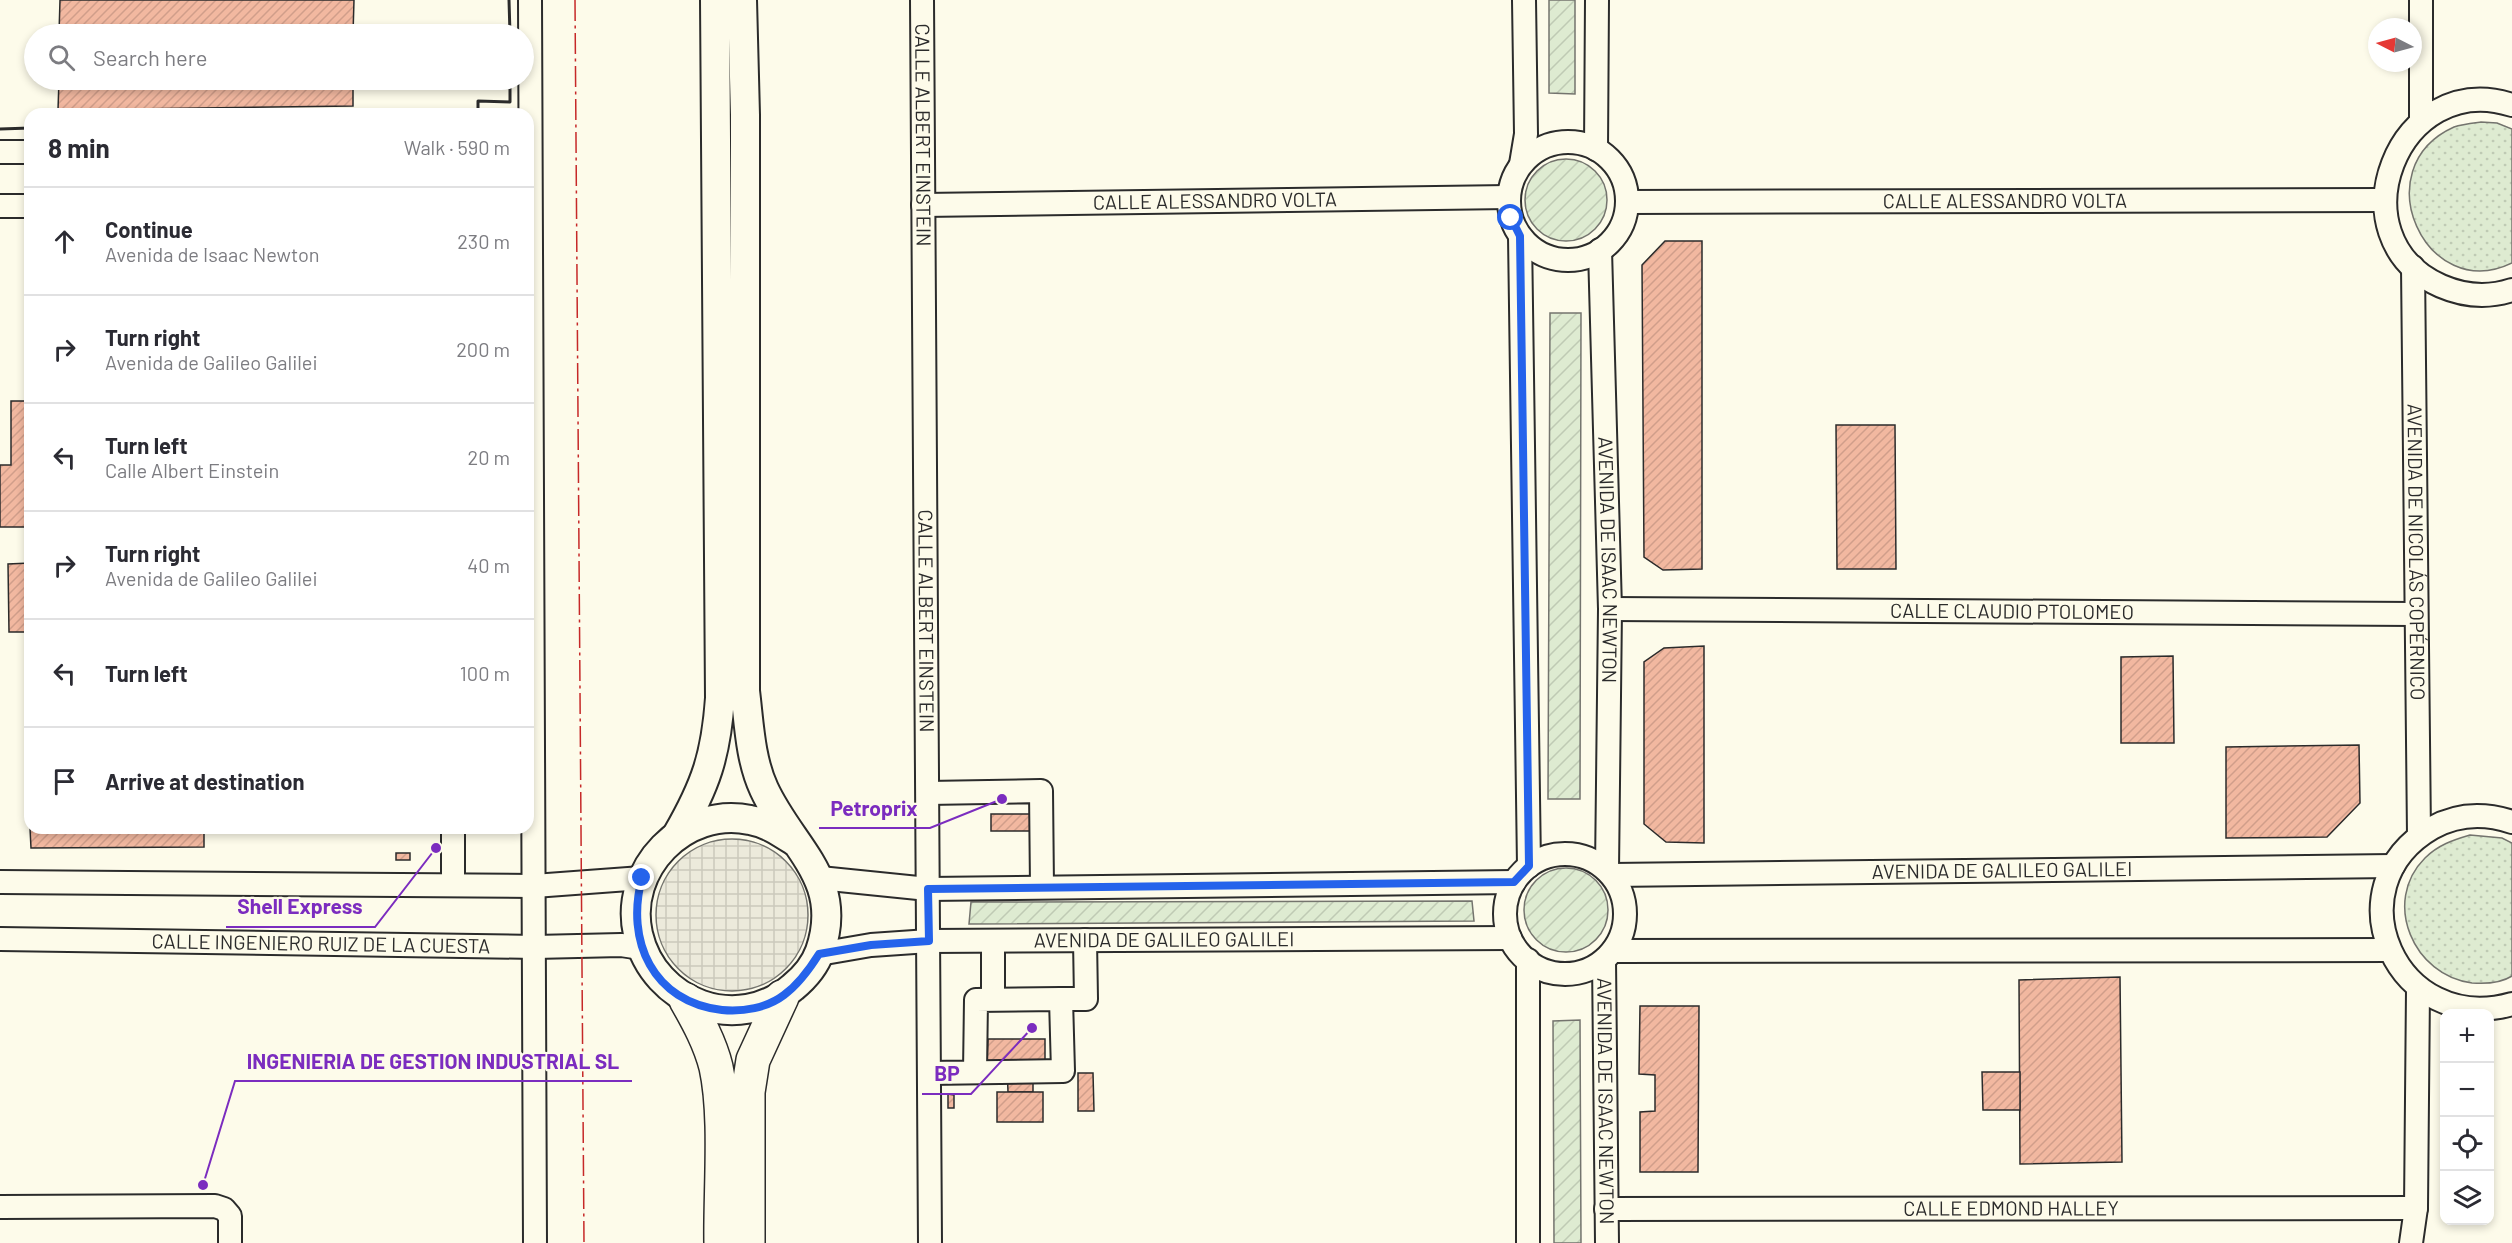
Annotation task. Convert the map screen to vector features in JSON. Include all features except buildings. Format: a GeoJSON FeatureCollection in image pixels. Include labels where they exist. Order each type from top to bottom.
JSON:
{"type":"FeatureCollection","features":[{"type":"Feature","properties":{"kind":"highway"},"geometry":{"type":"LineString","coordinates":[[748,1243],[748,1092],[753,1060],[782,997]]}},
{"type":"Feature","properties":{"kind":"highway"},"geometry":{"type":"LineString","coordinates":[[686,1000],[704,1034],[716,1067],[720,1105],[721,1243]]}},
{"type":"Feature","properties":{"kind":"main road"},"geometry":{"type":"LineString","coordinates":[[677,835],[710,768],[717,742],[720,698],[715,0]]}},
{"type":"Feature","properties":{"kind":"main road"},"geometry":{"type":"LineString","coordinates":[[742,0],[745,115],[745,691],[751,744],[763,788],[794,841]]}},
{"type":"Feature","properties":{"kind":"main road"},"geometry":{"type":"LineString","coordinates":[[733,818],[749,819],[774,827],[794,841],[810,858],[820,878],[827,903],[826,929],[819,954],[804,978],[782,997],[759,1007],[734,1011],[709,1009],[686,1000],[659,978],[641,948],[636,925],[636,901],[642,878],[651,861],[677,835],[700,823],[733,818]]}},
{"type":"Feature","properties":{"kind":"street"},"geometry":{"type":"LineString","coordinates":[[530,0],[530,24]]}},
{"type":"Feature","properties":{"kind":"street","name":"CALLE ALBERT EINSTEIN"},"geometry":{"type":"LineString","coordinates":[[922,0],[930,1243]]}},
{"type":"Feature","properties":{"kind":"street"},"geometry":{"type":"LineString","coordinates":[[1521,164],[1526,134],[1524,0]]}},
{"type":"Feature","properties":{"kind":"street"},"geometry":{"type":"LineString","coordinates":[[1596,149],[1597,0]]}},
{"type":"Feature","properties":{"kind":"street"},"geometry":{"type":"LineString","coordinates":[[2421,0],[2421,122]]}},
{"type":"Feature","properties":{"kind":"street"},"geometry":{"type":"LineString","coordinates":[[529,90],[529,108]]}},
{"type":"Feature","properties":{"kind":"street"},"geometry":{"type":"LineString","coordinates":[[2512,105],[2486,100],[2463,102],[2441,110],[2421,122],[2405,138],[2394,156],[2386,178],[2384,200],[2391,232],[2398,248],[2413,267],[2432,282],[2454,292],[2477,296],[2512,290]]}},
{"type":"Feature","properties":{"kind":"street"},"geometry":{"type":"LineString","coordinates":[[1576,142],[1596,149],[1609,158],[1625,186],[1627,202],[1619,229],[1600,250],[1579,259],[1557,259],[1536,252],[1520,236],[1511,218],[1509,197],[1512,179],[1521,164],[1537,150],[1556,143],[1576,142]]}},
{"type":"Feature","properties":{"kind":"street"},"geometry":{"type":"LineString","coordinates":[[0,152],[24,152]]}},
{"type":"Feature","properties":{"kind":"street","name":"CALLE ALESSANDRO VOLTA"},"geometry":{"type":"LineString","coordinates":[[924,205],[1509,197]]}},
{"type":"Feature","properties":{"kind":"street","name":"CALLE ALESSANDRO VOLTA"},"geometry":{"type":"LineString","coordinates":[[1627,202],[2384,200]]}},
{"type":"Feature","properties":{"kind":"street"},"geometry":{"type":"LineString","coordinates":[[0,206],[24,206]]}},
{"type":"Feature","properties":{"kind":"street"},"geometry":{"type":"LineString","coordinates":[[820,878],[928,889],[1042,888],[1521,874],[1544,858],[1569,854],[1593,860],[1610,872],[1622,892],[1626,913],[1623,933],[1609,955],[1586,970],[1566,974],[1545,971],[1528,960],[1510,938],[1506,910],[1521,874],[1520,236]]}},
{"type":"Feature","properties":{"kind":"street","name":"AVENIDA DE ISAAC NEWTON"},"geometry":{"type":"LineString","coordinates":[[1600,250],[1610,609],[1610,872]]}},
{"type":"Feature","properties":{"kind":"street","name":"AVENIDA DE NICOLÁS COPÉRNICO"},"geometry":{"type":"LineString","coordinates":[[2413,267],[2415,614],[2420,836]]}},
{"type":"Feature","properties":{"kind":"street","name":"CALLE CLAUDIO PTOLOMEO"},"geometry":{"type":"LineString","coordinates":[[1610,609],[2415,614]]}},
{"type":"Feature","properties":{"kind":"street"},"geometry":{"type":"LineString","coordinates":[[928,792],[1041,791],[1042,888]]}},
{"type":"Feature","properties":{"kind":"street"},"geometry":{"type":"LineString","coordinates":[[2512,822],[2497,817],[2470,815],[2443,822],[2420,836],[2405,849],[2393,866],[2384,893],[2382,922],[2389,950],[2401,971],[2418,988],[2439,1001],[2462,1008],[2487,1010],[2512,1004]]}},
{"type":"Feature","properties":{"kind":"street"},"geometry":{"type":"LineString","coordinates":[[453,834],[453,885]]}},
{"type":"Feature","properties":{"kind":"street"},"geometry":{"type":"LineString","coordinates":[[454,853],[466,834]]}},
{"type":"Feature","properties":{"kind":"street"},"geometry":{"type":"LineString","coordinates":[[532,834],[535,947],[535,1243]]}},
{"type":"Feature","properties":{"kind":"street","name":"AVENIDA DE GALILEO GALILEI"},"geometry":{"type":"LineString","coordinates":[[1610,872],[2393,866]]}},
{"type":"Feature","properties":{"kind":"street"},"geometry":{"type":"LineString","coordinates":[[0,882],[534,886],[642,878]]}},
{"type":"Feature","properties":{"kind":"street","name":"AVENIDA DE GALILEO GALILEI"},"geometry":{"type":"LineString","coordinates":[[819,954],[871,945],[929,941],[1510,938]]}},
{"type":"Feature","properties":{"kind":"street","name":"CALLE INGENIERO RUIZ DE LA CUESTA"},"geometry":{"type":"LineString","coordinates":[[0,939],[535,947],[621,945],[641,948]]}},
{"type":"Feature","properties":{"kind":"street"},"geometry":{"type":"LineString","coordinates":[[975,1072],[976,1000],[1086,999],[1085,940]]}},
{"type":"Feature","properties":{"kind":"street"},"geometry":{"type":"LineString","coordinates":[[993,941],[993,999]]}},
{"type":"Feature","properties":{"kind":"street"},"geometry":{"type":"LineString","coordinates":[[1609,955],[2389,950]]}},
{"type":"Feature","properties":{"kind":"street","name":"AVENIDA DE ISAAC NEWTON"},"geometry":{"type":"LineString","coordinates":[[1606,1243],[1609,955]]}},
{"type":"Feature","properties":{"kind":"street"},"geometry":{"type":"LineString","coordinates":[[1528,960],[1528,1243]]}},
{"type":"Feature","properties":{"kind":"street"},"geometry":{"type":"LineString","coordinates":[[2411,1243],[2416,1208],[2418,988]]}},
{"type":"Feature","properties":{"kind":"street"},"geometry":{"type":"LineString","coordinates":[[929,1074],[1063,1071],[1060,999]]}},
{"type":"Feature","properties":{"kind":"street"},"geometry":{"type":"LineString","coordinates":[[0,1208],[215,1206],[224,1209],[230,1216],[230,1243]]}},
{"type":"Feature","properties":{"kind":"street","name":"CALLE EDMOND HALLEY"},"geometry":{"type":"LineString","coordinates":[[1606,1209],[2416,1208]]}},
{"type":"Feature","properties":{"kind":"green space"},"geometry":{"type":"Polygon","coordinates":[[[1549,0],[1575,0],[1575,94],[1549,93],[1549,0]]]}},
{"type":"Feature","properties":{"kind":"green space"},"geometry":{"type":"Polygon","coordinates":[[[2481,122],[2497,123],[2512,129],[2512,263],[2481,271],[2454,265],[2432,249],[2417,226],[2410,199],[2413,171],[2427,146],[2454,127],[2481,122]]]}},
{"type":"Feature","properties":{"kind":"green space"},"geometry":{"type":"Polygon","coordinates":[[[1566,159],[1582,162],[1595,171],[1604,184],[1607,200],[1604,216],[1595,229],[1582,238],[1566,241],[1550,238],[1537,229],[1528,216],[1525,200],[1528,184],[1537,171],[1550,162],[1566,159]]]}},
{"type":"Feature","properties":{"kind":"green space"},"geometry":{"type":"Polygon","coordinates":[[[1550,313],[1581,313],[1580,799],[1548,799],[1550,313]]]}},
{"type":"Feature","properties":{"kind":"green space"},"geometry":{"type":"Polygon","coordinates":[[[2470,835],[2502,838],[2512,843],[2512,976],[2493,982],[2472,983],[2452,977],[2434,967],[2420,952],[2410,934],[2405,915],[2406,895],[2412,876],[2425,858],[2446,844],[2470,835]]]}},
{"type":"Feature","properties":{"kind":"green space"},"geometry":{"type":"Polygon","coordinates":[[[1566,868],[1582,871],[1596,880],[1605,894],[1608,910],[1605,926],[1596,940],[1582,949],[1566,952],[1550,949],[1536,940],[1527,926],[1524,910],[1527,894],[1536,880],[1550,871],[1566,868]]]}},
{"type":"Feature","properties":{"kind":"green space"},"geometry":{"type":"Polygon","coordinates":[[[1472,901],[1474,921],[969,924],[971,902],[1472,901]]]}},
{"type":"Feature","properties":{"kind":"green space"},"geometry":{"type":"Polygon","coordinates":[[[1580,1020],[1581,1243],[1554,1243],[1553,1021],[1580,1020]]]}},
{"type":"Feature","properties":{"kind":"shaded area"},"geometry":{"type":"Polygon","coordinates":[[[732,839],[747,840],[761,845],[786,861],[802,886],[807,900],[807,930],[802,944],[786,969],[761,985],[747,990],[732,991],[717,990],[703,985],[678,969],[662,944],[657,930],[656,915],[657,900],[662,886],[678,861],[703,845],[717,840],[732,839]]]}},
{"type":"Feature","properties":{"kind":"wall"},"geometry":{"type":"LineString","coordinates":[[509,0],[510,24]]}},
{"type":"Feature","properties":{"kind":"wall"},"geometry":{"type":"LineString","coordinates":[[478,108],[478,101],[510,102],[510,90]]}},
{"type":"Feature","properties":{"kind":"wall"},"geometry":{"type":"LineString","coordinates":[[0,129],[24,128]]}},
{"type":"Feature","properties":{"kind":"power"},"geometry":{"type":"LineString","coordinates":[[575,0],[584,1243]]}},
{"type":"Feature","properties":{"kind":"place","name":"Petroprix"},"geometry":{"type":"Point","coordinates":[1002,799]}},
{"type":"Feature","properties":{"kind":"place","name":"Shell Express"},"geometry":{"type":"Point","coordinates":[436,848]}},
{"type":"Feature","properties":{"kind":"place","name":"BP"},"geometry":{"type":"Point","coordinates":[1032,1028]}},
{"type":"Feature","properties":{"kind":"place","name":"INGENIERIA DE GESTION INDUSTRIAL SL"},"geometry":{"type":"Point","coordinates":[203,1185]}},
{"type":"Feature","properties":{"kind":"route"},"geometry":{"type":"LineString","coordinates":[[642,878],[636,901],[636,925],[641,948],[648,964],[671,990],[686,1000],[709,1009],[734,1011],[759,1007],[782,997],[804,978],[819,954],[871,945],[929,941],[928,889],[1514,882],[1529,866],[1520,236],[1511,218]]}}]}
